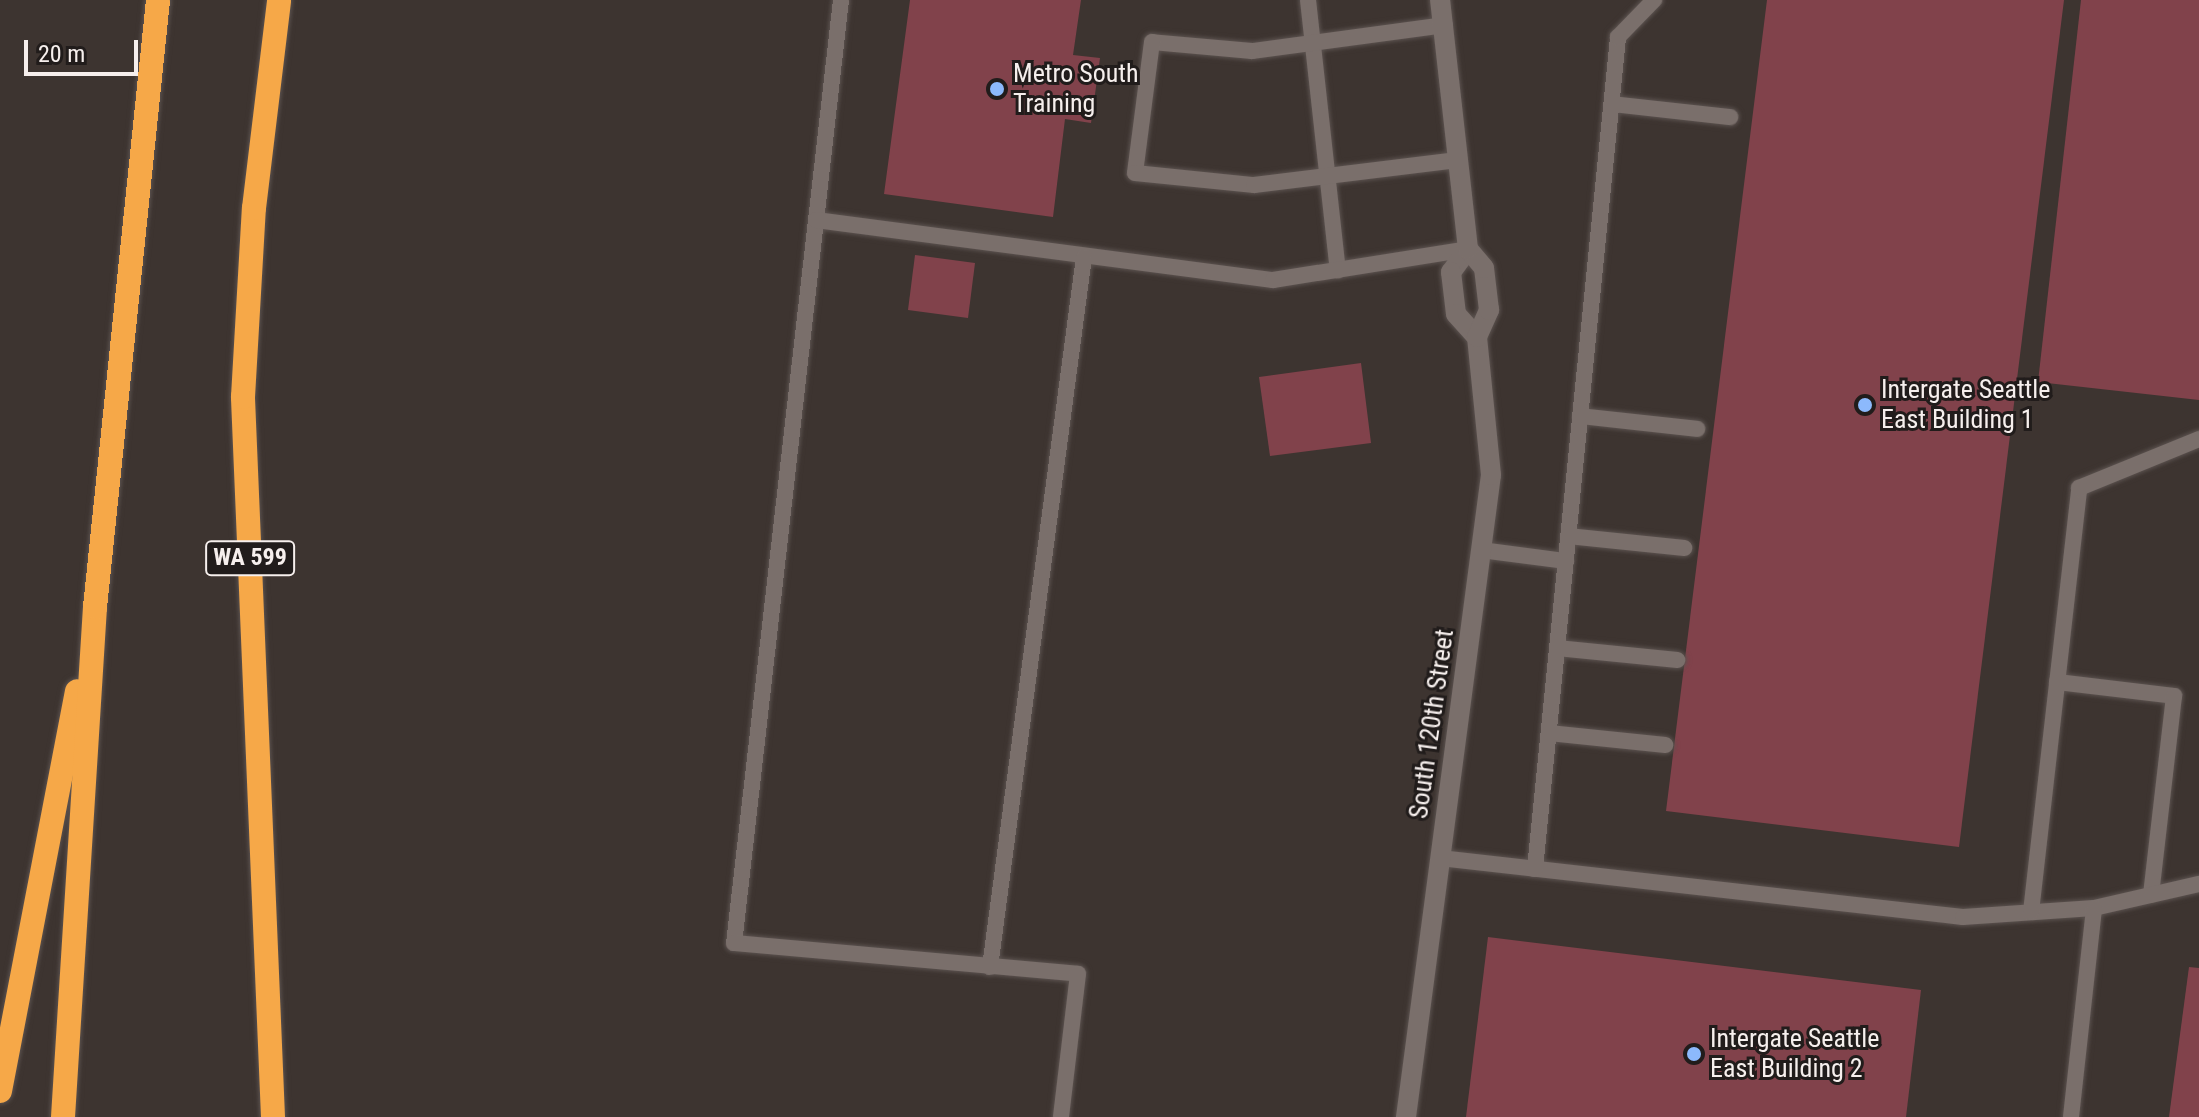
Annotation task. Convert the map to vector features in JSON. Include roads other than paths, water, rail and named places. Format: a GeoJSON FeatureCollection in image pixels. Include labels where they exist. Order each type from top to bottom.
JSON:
{"type":"FeatureCollection","features":[{"type":"Feature","properties":{"kind":"highway"},"geometry":{"type":"LineString","coordinates":[[63,1117],[95,607],[158,0]]}},
{"type":"Feature","properties":{"kind":"highway","name":"WA 599"},"geometry":{"type":"LineString","coordinates":[[273,1117],[243,397],[254,208],[279,0]]}},
{"type":"Feature","properties":{"kind":"highway"},"geometry":{"type":"LineString","coordinates":[[0,1091],[95,607]]}},
{"type":"Feature","properties":{"kind":"street","name":"South 120th Street"},"geometry":{"type":"LineString","coordinates":[[1406,1117],[1491,475],[1477,337],[1489,310],[1484,268],[1468,249],[1440,0]]}},
{"type":"Feature","properties":{"kind":"street","name":"South 120th Street"},"geometry":{"type":"LineString","coordinates":[[1468,249],[1451,272],[1456,314],[1477,337]]}},
{"type":"Feature","properties":{"kind":"lane"},"geometry":{"type":"LineString","coordinates":[[841,0],[734,943],[1078,974],[1061,1117]]}},
{"type":"Feature","properties":{"kind":"lane"},"geometry":{"type":"LineString","coordinates":[[1308,0],[1338,270]]}},
{"type":"Feature","properties":{"kind":"lane"},"geometry":{"type":"LineString","coordinates":[[1535,869],[1618,37],[1654,0]]}},
{"type":"Feature","properties":{"kind":"lane"},"geometry":{"type":"LineString","coordinates":[[1445,25],[1252,51],[1152,42],[1135,173],[1254,185],[1459,160]]}},
{"type":"Feature","properties":{"kind":"lane"},"geometry":{"type":"LineString","coordinates":[[1612,104],[1730,117]]}},
{"type":"Feature","properties":{"kind":"lane"},"geometry":{"type":"LineString","coordinates":[[816,220],[1273,280],[1468,249]]}},
{"type":"Feature","properties":{"kind":"lane"},"geometry":{"type":"LineString","coordinates":[[990,967],[1084,257]]}},
{"type":"Feature","properties":{"kind":"lane"},"geometry":{"type":"LineString","coordinates":[[1580,416],[1697,429]]}},
{"type":"Feature","properties":{"kind":"lane"},"geometry":{"type":"LineString","coordinates":[[2031,912],[2079,488],[2199,439]]}},
{"type":"Feature","properties":{"kind":"lane"},"geometry":{"type":"LineString","coordinates":[[1568,536],[1684,548]]}},
{"type":"Feature","properties":{"kind":"lane"},"geometry":{"type":"LineString","coordinates":[[1481,550],[1566,561]]}},
{"type":"Feature","properties":{"kind":"lane"},"geometry":{"type":"LineString","coordinates":[[1557,648],[1677,660]]}},
{"type":"Feature","properties":{"kind":"lane"},"geometry":{"type":"LineString","coordinates":[[2057,682],[2174,696],[2151,895]]}},
{"type":"Feature","properties":{"kind":"lane"},"geometry":{"type":"LineString","coordinates":[[1549,733],[1665,745]]}},
{"type":"Feature","properties":{"kind":"lane"},"geometry":{"type":"LineString","coordinates":[[1440,858],[1963,917],[2094,908],[2199,884]]}},
{"type":"Feature","properties":{"kind":"lane"},"geometry":{"type":"LineString","coordinates":[[2071,1117],[2094,908]]}},
{"type":"Feature","properties":{"kind":"place","name":"Metro South Training"},"geometry":{"type":"Point","coordinates":[997,89]}},
{"type":"Feature","properties":{"kind":"place","name":"Intergate Seattle East Building 1"},"geometry":{"type":"Point","coordinates":[1865,405]}},
{"type":"Feature","properties":{"kind":"place","name":"Intergate Seattle East Building 2"},"geometry":{"type":"Point","coordinates":[1694,1054]}}]}
